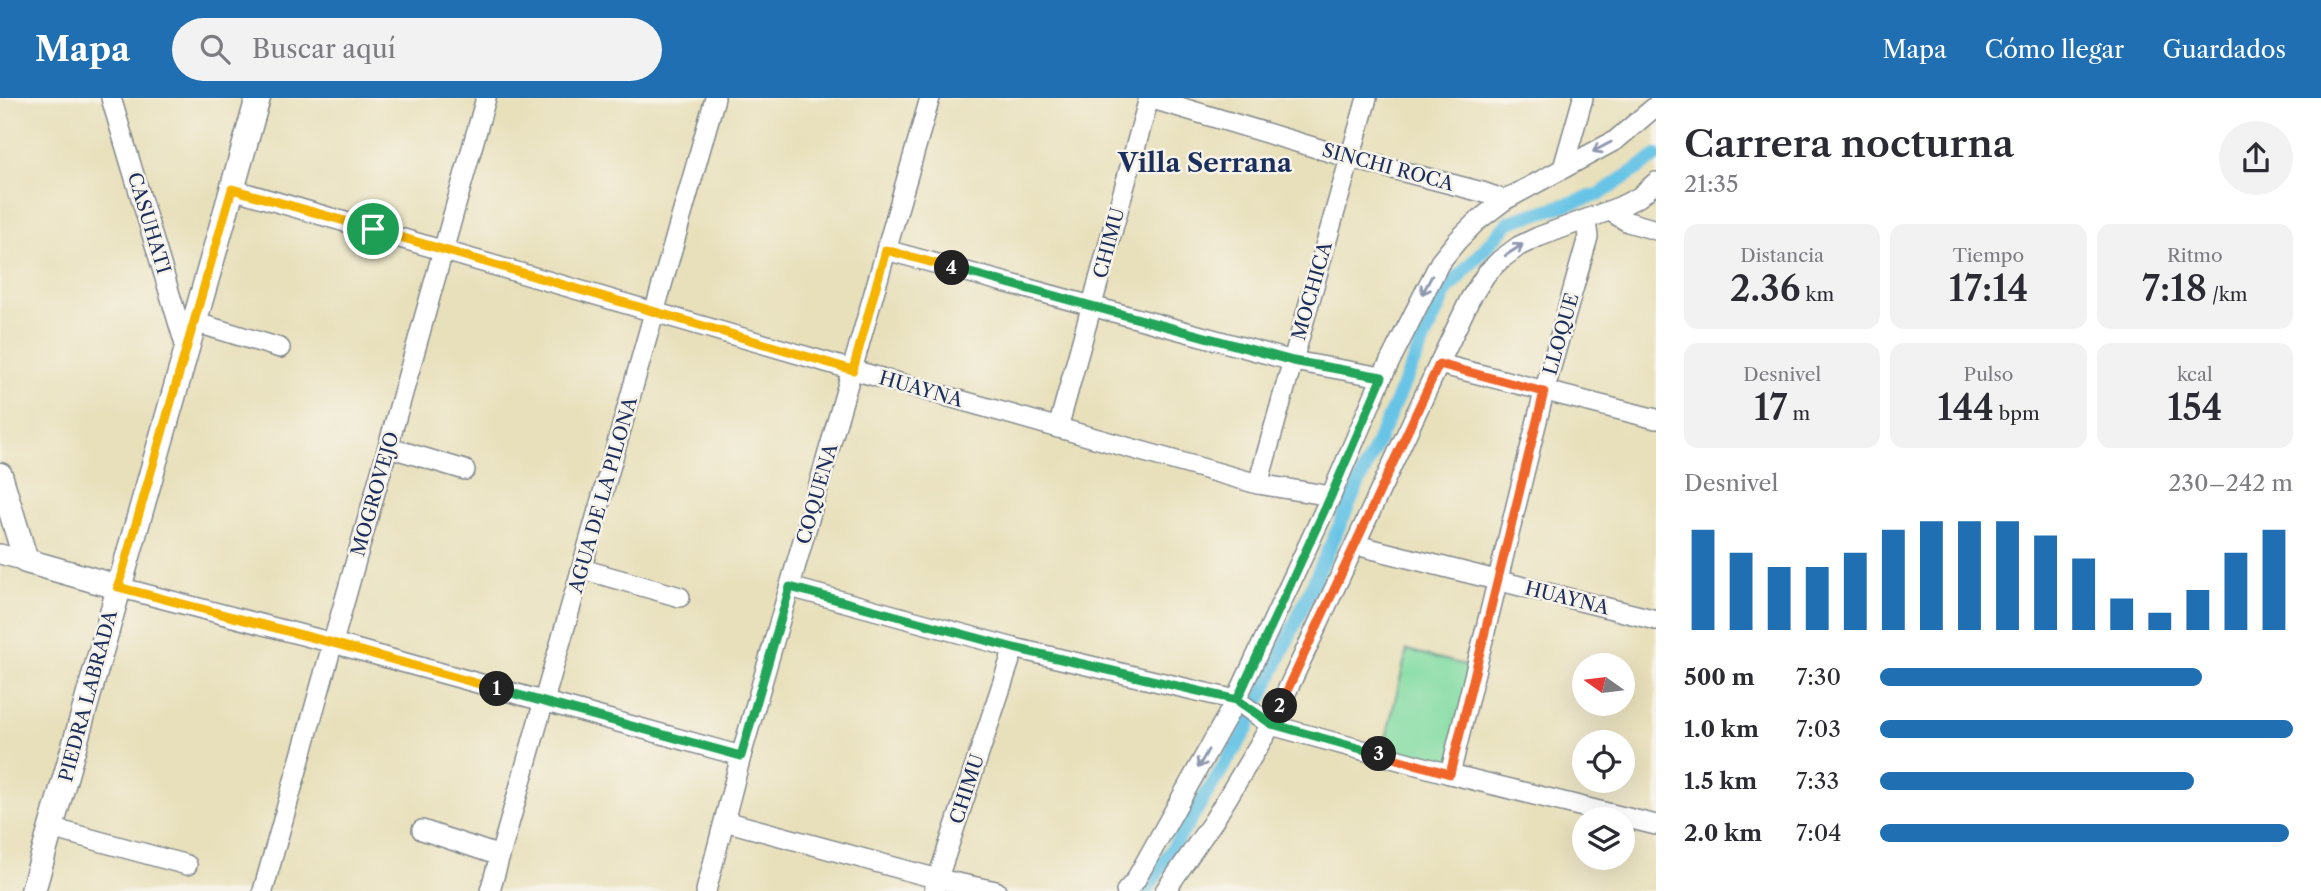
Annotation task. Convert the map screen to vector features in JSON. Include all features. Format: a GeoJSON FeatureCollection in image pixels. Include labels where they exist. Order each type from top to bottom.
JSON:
{"type":"FeatureCollection","features":[{"type":"Feature","properties":{"kind":"main road","name":"PIEDRA LABRADA"},"geometry":{"type":"LineString","coordinates":[[33,891],[258,98]]}},
{"type":"Feature","properties":{"kind":"main road"},"geometry":{"type":"LineString","coordinates":[[0,475],[26,561],[118,587]]}},
{"type":"Feature","properties":{"kind":"street","name":"CASUHATI"},"geometry":{"type":"LineString","coordinates":[[111,98],[186,348]]}},
{"type":"Feature","properties":{"kind":"street","name":"MOGROVEJO"},"geometry":{"type":"LineString","coordinates":[[263,891],[486,98]]}},
{"type":"Feature","properties":{"kind":"street","name":"AGUA DE LA PILONA"},"geometry":{"type":"LineString","coordinates":[[491,891],[715,98]]}},
{"type":"Feature","properties":{"kind":"street","name":"COQUENA"},"geometry":{"type":"LineString","coordinates":[[706,891],[741,756],[930,98]]}},
{"type":"Feature","properties":{"kind":"street","name":"SINCHI ROCA"},"geometry":{"type":"LineString","coordinates":[[1149,98],[1350,158],[1505,200]]}},
{"type":"Feature","properties":{"kind":"street","name":"CHIMU"},"geometry":{"type":"LineString","coordinates":[[1058,428],[1149,98]]}},
{"type":"Feature","properties":{"kind":"street","name":"MOCHICA"},"geometry":{"type":"LineString","coordinates":[[1258,484],[1367,98]]}},
{"type":"Feature","properties":{"kind":"street"},"geometry":{"type":"LineString","coordinates":[[1563,168],[1583,98]]}},
{"type":"Feature","properties":{"kind":"street"},"geometry":{"type":"LineString","coordinates":[[1126,891],[1135,881],[1237,700],[1331,496],[1382,377],[1440,262],[1476,222],[1505,200],[1616,140],[1656,106]]}},
{"type":"Feature","properties":{"kind":"street"},"geometry":{"type":"LineString","coordinates":[[1165,891],[1214,820],[1272,724],[1439,364],[1470,299],[1486,274],[1519,246],[1610,211],[1639,197],[1656,182]]}},
{"type":"Feature","properties":{"kind":"street","name":"HUAYNA"},"geometry":{"type":"LineString","coordinates":[[232,189],[853,370],[1258,484],[1331,496]]}},
{"type":"Feature","properties":{"kind":"street"},"geometry":{"type":"LineString","coordinates":[[1610,211],[1628,222],[1656,230]]}},
{"type":"Feature","properties":{"kind":"street","name":"LLOQUE"},"geometry":{"type":"LineString","coordinates":[[1450,774],[1544,392],[1588,237],[1586,221]]}},
{"type":"Feature","properties":{"kind":"street"},"geometry":{"type":"LineString","coordinates":[[886,250],[1293,361],[1382,377]]}},
{"type":"Feature","properties":{"kind":"street"},"geometry":{"type":"LineString","coordinates":[[194,322],[280,348]]}},
{"type":"Feature","properties":{"kind":"street"},"geometry":{"type":"LineString","coordinates":[[1439,364],[1656,419]]}},
{"type":"Feature","properties":{"kind":"street"},"geometry":{"type":"LineString","coordinates":[[388,447],[465,470]]}},
{"type":"Feature","properties":{"kind":"street","name":"HUAYNA"},"geometry":{"type":"LineString","coordinates":[[1356,545],[1656,620]]}},
{"type":"Feature","properties":{"kind":"street"},"geometry":{"type":"LineString","coordinates":[[0,554],[26,561]]}},
{"type":"Feature","properties":{"kind":"street"},"geometry":{"type":"LineString","coordinates":[[582,569],[680,597]]}},
{"type":"Feature","properties":{"kind":"street"},"geometry":{"type":"LineString","coordinates":[[118,587],[333,643],[741,756]]}},
{"type":"Feature","properties":{"kind":"street"},"geometry":{"type":"LineString","coordinates":[[790,587],[1014,648],[1237,700],[1272,724],[1450,774],[1656,825]]}},
{"type":"Feature","properties":{"kind":"street","name":"CHIMU"},"geometry":{"type":"LineString","coordinates":[[936,885],[1014,648]]}},
{"type":"Feature","properties":{"kind":"street"},"geometry":{"type":"LineString","coordinates":[[725,821],[936,885],[996,891]]}},
{"type":"Feature","properties":{"kind":"street"},"geometry":{"type":"LineString","coordinates":[[51,828],[187,865]]}},
{"type":"Feature","properties":{"kind":"street"},"geometry":{"type":"LineString","coordinates":[[422,830],[500,856]]}},
{"type":"Feature","properties":{"kind":"green space"},"geometry":{"type":"Polygon","coordinates":[[[1407,650],[1476,668],[1451,769],[1383,751],[1407,650]]]}},
{"type":"Feature","properties":{"kind":"waterway"},"geometry":{"type":"LineString","coordinates":[[1146,891],[1247,729],[1446,291],[1509,222],[1600,194],[1656,156]]}},
{"type":"Feature","properties":{"kind":"district","name":"Villa Serrana"},"geometry":{"type":"Point","coordinates":[1205,163]}},
{"type":"Feature","properties":{"kind":"route"},"geometry":{"type":"LineString","coordinates":[[373,229],[232,189],[118,587],[333,643],[741,756],[790,587],[1014,648],[1237,700],[1272,724],[1439,364],[1544,392],[1450,774],[1272,724],[1237,700],[1331,496],[1382,377],[1293,361],[886,250],[853,370],[373,229]]}}]}
